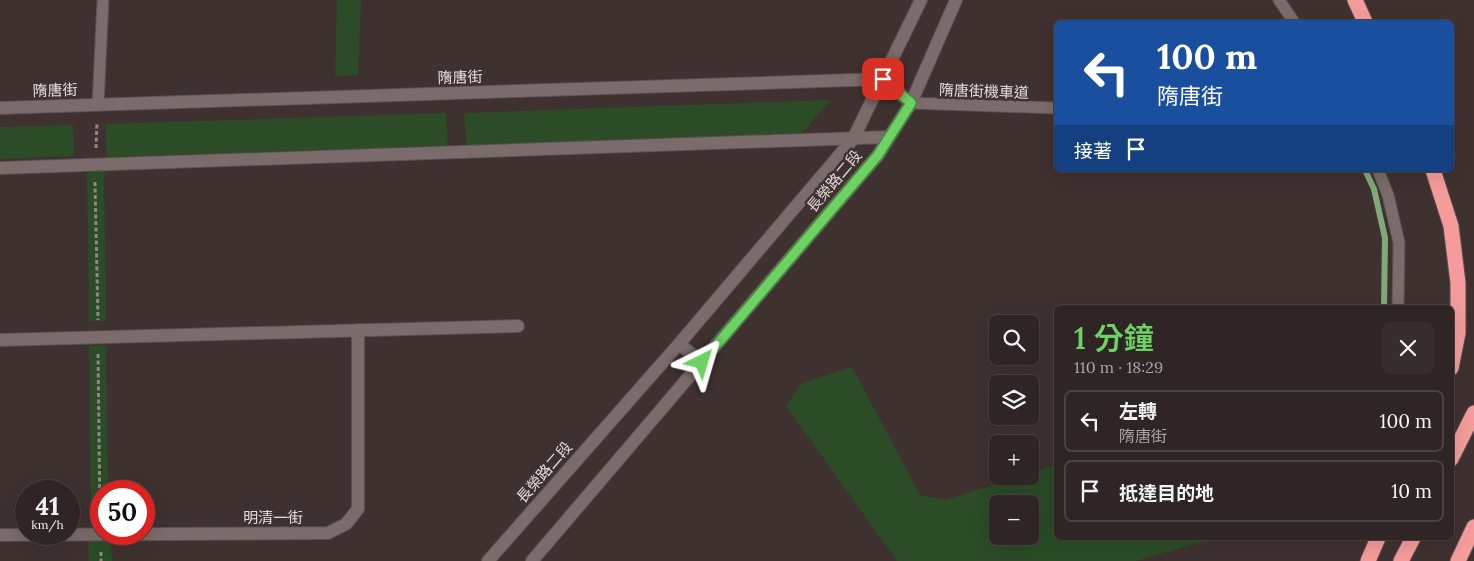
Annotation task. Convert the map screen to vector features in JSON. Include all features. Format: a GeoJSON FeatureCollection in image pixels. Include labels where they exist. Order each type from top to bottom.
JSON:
{"type":"FeatureCollection","features":[{"type":"Feature","properties":{"kind":"highway"},"geometry":{"type":"LineString","coordinates":[[1355,0],[1364,20]]}},
{"type":"Feature","properties":{"kind":"highway"},"geometry":{"type":"LineString","coordinates":[[1434,172],[1451,226],[1458,284],[1458,333],[1454,353]]}},
{"type":"Feature","properties":{"kind":"highway"},"geometry":{"type":"LineString","coordinates":[[1454,453],[1474,413]]}},
{"type":"Feature","properties":{"kind":"highway"},"geometry":{"type":"LineString","coordinates":[[1458,561],[1474,527]]}},
{"type":"Feature","properties":{"kind":"highway"},"geometry":{"type":"LineString","coordinates":[[1368,561],[1377,540]]}},
{"type":"Feature","properties":{"kind":"highway"},"geometry":{"type":"LineString","coordinates":[[1402,561],[1412,540]]}},
{"type":"Feature","properties":{"kind":"street","name":"長榮路二段"},"geometry":{"type":"LineString","coordinates":[[494,559],[853,139],[921,0]]}},
{"type":"Feature","properties":{"kind":"street","name":"長榮路二段"},"geometry":{"type":"LineString","coordinates":[[532,561],[878,155],[911,103],[956,0]]}},
{"type":"Feature","properties":{"kind":"street","name":"隋唐街"},"geometry":{"type":"LineString","coordinates":[[0,108],[883,79]]}},
{"type":"Feature","properties":{"kind":"street"},"geometry":{"type":"LineString","coordinates":[[883,79],[911,103]]}},
{"type":"Feature","properties":{"kind":"street"},"geometry":{"type":"LineString","coordinates":[[0,168],[888,137]]}},
{"type":"Feature","properties":{"kind":"street"},"geometry":{"type":"LineString","coordinates":[[0,340],[518,326]]}},
{"type":"Feature","properties":{"kind":"street","name":"明清一街"},"geometry":{"type":"LineString","coordinates":[[0,535],[328,533],[346,524],[358,509],[358,330]]}},
{"type":"Feature","properties":{"kind":"street"},"geometry":{"type":"LineString","coordinates":[[679,344],[702,362]]}},
{"type":"Feature","properties":{"kind":"lane"},"geometry":{"type":"LineString","coordinates":[[98,104],[103,0]]}},
{"type":"Feature","properties":{"kind":"lane"},"geometry":{"type":"LineString","coordinates":[[1279,0],[1293,20]]}},
{"type":"Feature","properties":{"kind":"lane","name":"隋唐街機車道"},"geometry":{"type":"LineString","coordinates":[[911,103],[1054,108]]}},
{"type":"Feature","properties":{"kind":"lane"},"geometry":{"type":"LineString","coordinates":[[1379,172],[1388,195],[1399,244],[1398,305]]}},
{"type":"Feature","properties":{"kind":"green space"},"geometry":{"type":"Polygon","coordinates":[[[337,0],[361,0],[358,75],[335,76],[337,0]]]}},
{"type":"Feature","properties":{"kind":"green space"},"geometry":{"type":"Polygon","coordinates":[[[831,100],[801,134],[467,146],[464,113],[831,100]]]}},
{"type":"Feature","properties":{"kind":"green space"},"geometry":{"type":"Polygon","coordinates":[[[446,113],[448,146],[107,157],[105,124],[446,113]]]}},
{"type":"Feature","properties":{"kind":"green space"},"geometry":{"type":"Polygon","coordinates":[[[73,125],[74,156],[0,159],[0,127],[73,125]]]}},
{"type":"Feature","properties":{"kind":"green space"},"geometry":{"type":"Polygon","coordinates":[[[104,170],[106,321],[89,321],[87,171],[104,170]]]}},
{"type":"Feature","properties":{"kind":"green space"},"geometry":{"type":"Polygon","coordinates":[[[89,346],[106,346],[108,480],[91,480],[89,346]]]}},
{"type":"Feature","properties":{"kind":"green space"},"geometry":{"type":"Polygon","coordinates":[[[852,367],[920,495],[946,500],[992,485],[1039,485],[1039,470],[1054,466],[1054,540],[1210,540],[1135,561],[897,561],[786,406],[801,384],[852,367]]]}},
{"type":"Feature","properties":{"kind":"green space"},"geometry":{"type":"Polygon","coordinates":[[[88,539],[90,539],[90,545],[111,545],[112,561],[89,561],[88,539]]]}},
{"type":"Feature","properties":{"kind":"waterway"},"geometry":{"type":"LineString","coordinates":[[1366,172],[1374,189],[1385,238],[1384,305]]}},
{"type":"Feature","properties":{"kind":"route"},"geometry":{"type":"LineString","coordinates":[[702,362],[878,155],[911,103],[883,79]]}}]}
